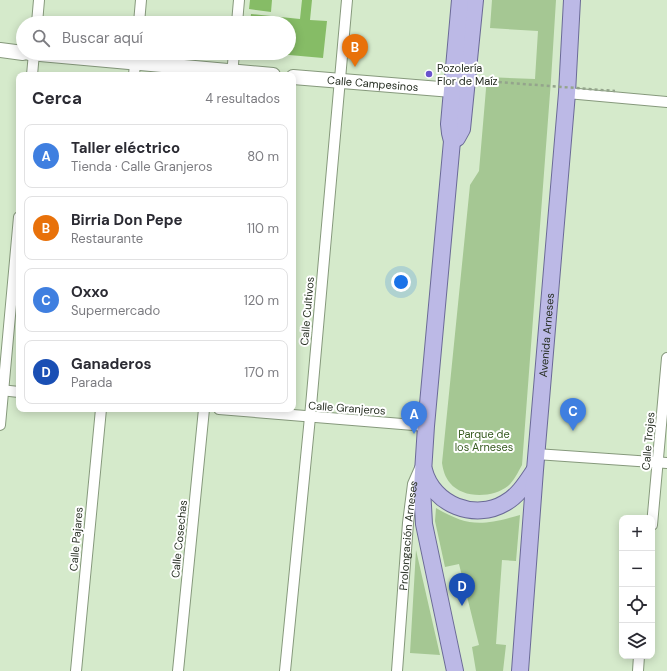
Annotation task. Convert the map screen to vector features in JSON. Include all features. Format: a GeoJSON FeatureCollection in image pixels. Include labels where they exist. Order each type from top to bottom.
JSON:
{"type":"FeatureCollection","features":[{"type":"Feature","properties":{"kind":"main road"},"geometry":{"type":"LineString","coordinates":[[460,0],[449,84],[449,124],[452,141],[423,463],[429,482],[433,489],[441,497],[458,507],[477,511],[497,508],[510,500],[520,491],[534,470]]}},
{"type":"Feature","properties":{"kind":"main road"},"geometry":{"type":"LineString","coordinates":[[452,141],[457,138],[462,129],[474,0]]}},
{"type":"Feature","properties":{"kind":"main road","name":"Avenida Arneses"},"geometry":{"type":"LineString","coordinates":[[520,671],[534,470],[567,93],[572,0]]}},
{"type":"Feature","properties":{"kind":"main road","name":"Prolongación Arneses"},"geometry":{"type":"LineString","coordinates":[[423,463],[422,488],[424,524],[454,670]]}},
{"type":"Feature","properties":{"kind":"street"},"geometry":{"type":"LineString","coordinates":[[38,16],[40,0]]}},
{"type":"Feature","properties":{"kind":"street"},"geometry":{"type":"LineString","coordinates":[[140,16],[141,0]]}},
{"type":"Feature","properties":{"kind":"street"},"geometry":{"type":"LineString","coordinates":[[238,16],[239,0]]}},
{"type":"Feature","properties":{"kind":"street","name":"Calle Cultivos"},"geometry":{"type":"LineString","coordinates":[[285,671],[310,417],[347,0]]}},
{"type":"Feature","properties":{"kind":"street"},"geometry":{"type":"LineString","coordinates":[[0,50],[16,51]]}},
{"type":"Feature","properties":{"kind":"street"},"geometry":{"type":"LineString","coordinates":[[32,72],[33,60]]}},
{"type":"Feature","properties":{"kind":"street"},"geometry":{"type":"LineString","coordinates":[[105,60],[222,72]]}},
{"type":"Feature","properties":{"kind":"street"},"geometry":{"type":"LineString","coordinates":[[232,72],[233,60]]}},
{"type":"Feature","properties":{"kind":"street","name":"Calle Campesinos"},"geometry":{"type":"LineString","coordinates":[[296,77],[341,81],[449,84]]}},
{"type":"Feature","properties":{"kind":"street"},"geometry":{"type":"LineString","coordinates":[[567,93],[667,102]]}},
{"type":"Feature","properties":{"kind":"street"},"geometry":{"type":"LineString","coordinates":[[0,426],[2,390],[16,248]]}},
{"type":"Feature","properties":{"kind":"street","name":"Calle Trojes"},"geometry":{"type":"LineString","coordinates":[[654,515],[663,463],[667,358]]}},
{"type":"Feature","properties":{"kind":"street"},"geometry":{"type":"LineString","coordinates":[[2,390],[16,392]]}},
{"type":"Feature","properties":{"kind":"street","name":"Calle Pajares"},"geometry":{"type":"LineString","coordinates":[[76,671],[101,412]]}},
{"type":"Feature","properties":{"kind":"street","name":"Calle Cosechas"},"geometry":{"type":"LineString","coordinates":[[178,671],[204,412]]}},
{"type":"Feature","properties":{"kind":"street","name":"Calle Granjeros"},"geometry":{"type":"LineString","coordinates":[[253,412],[426,426]]}},
{"type":"Feature","properties":{"kind":"street"},"geometry":{"type":"LineString","coordinates":[[536,454],[663,463]]}},
{"type":"Feature","properties":{"kind":"street","name":"Prolongación Arneses"},"geometry":{"type":"LineString","coordinates":[[397,671],[408,523],[413,484],[423,463]]}},
{"type":"Feature","properties":{"kind":"street"},"geometry":{"type":"LineString","coordinates":[[638,671],[639,659]]}},
{"type":"Feature","properties":{"kind":"path"},"geometry":{"type":"LineString","coordinates":[[449,84],[616,91]]}},
{"type":"Feature","properties":{"kind":"green space","name":"Parque de los Arneses"},"geometry":{"type":"Polygon","coordinates":[[[492,0],[556,0],[522,465],[508,486],[494,493],[478,495],[462,492],[450,483],[442,463],[470,185],[479,171],[487,77],[535,79],[538,31],[490,28],[492,0]]]}},
{"type":"Feature","properties":{"kind":"green space"},"geometry":{"type":"Polygon","coordinates":[[[436,508],[458,519],[477,523],[496,521],[520,515],[516,561],[502,560],[496,644],[506,645],[503,671],[476,671],[472,647],[479,645],[459,564],[445,567],[435,521],[436,508]]]}},
{"type":"Feature","properties":{"kind":"green space"},"geometry":{"type":"Polygon","coordinates":[[[416,550],[440,655],[410,653],[416,550]]]}},
{"type":"Feature","properties":{"kind":"building"},"geometry":{"type":"Polygon","coordinates":[[[250,0],[272,0],[271,12],[249,9],[250,0]]]}},
{"type":"Feature","properties":{"kind":"building"},"geometry":{"type":"Polygon","coordinates":[[[302,0],[312,0],[310,20],[327,21],[323,58],[296,56],[296,19],[300,19],[302,0]]]}},
{"type":"Feature","properties":{"kind":"building"},"geometry":{"type":"Polygon","coordinates":[[[251,14],[271,16],[251,16],[251,14]]]}},
{"type":"Feature","properties":{"kind":"place","name":"Birria Don Pepe"},"geometry":{"type":"Point","coordinates":[355,67]}},
{"type":"Feature","properties":{"kind":"place","name":"Pozolería Flor de Maíz"},"geometry":{"type":"Point","coordinates":[429,74]}},
{"type":"Feature","properties":{"kind":"place","name":"Oxxo"},"geometry":{"type":"Point","coordinates":[573,431]}},
{"type":"Feature","properties":{"kind":"place","name":"Taller eléctrico"},"geometry":{"type":"Point","coordinates":[414,434]}},
{"type":"Feature","properties":{"kind":"place","name":"Ganaderos"},"geometry":{"type":"Point","coordinates":[462,606]}}]}
